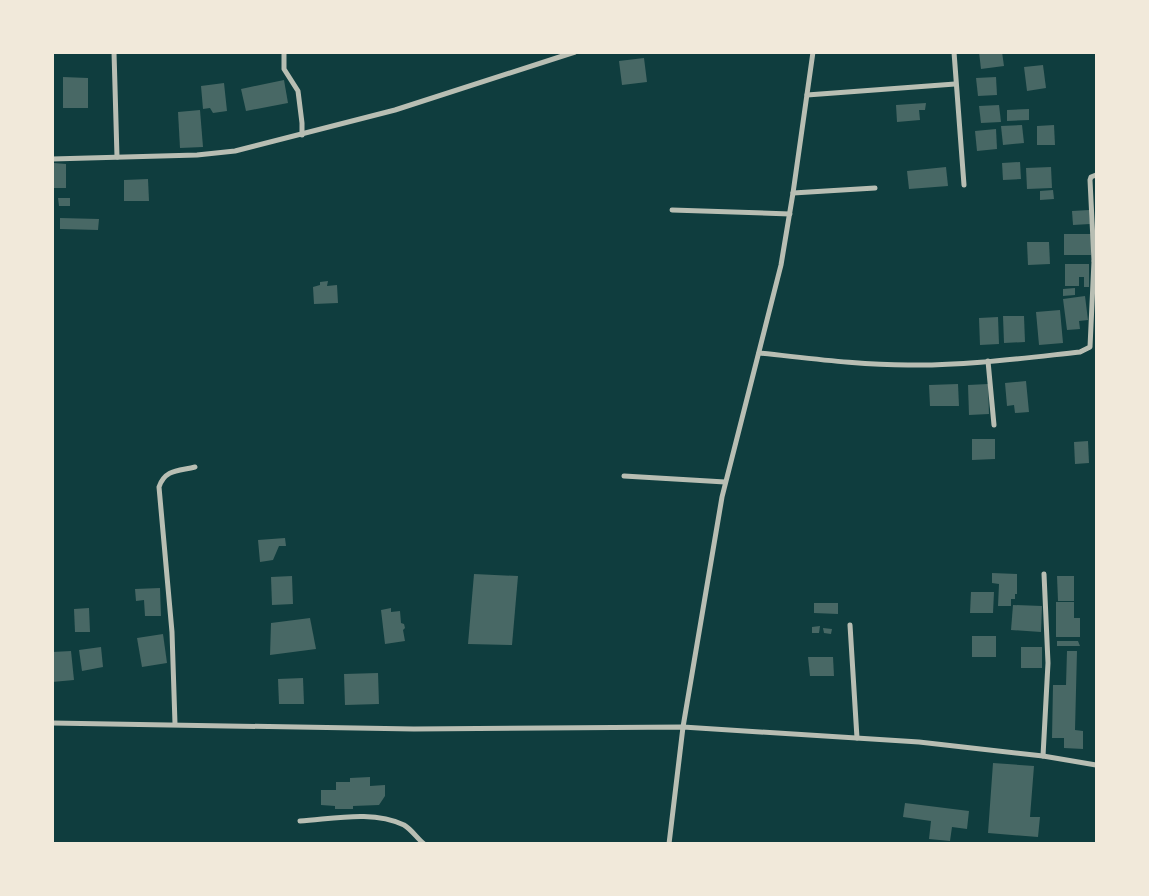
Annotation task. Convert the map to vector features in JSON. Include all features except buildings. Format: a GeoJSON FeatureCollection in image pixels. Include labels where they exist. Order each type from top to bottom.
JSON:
{"type":"FeatureCollection","features":[{"type":"Feature","properties":{"kind":"street"},"geometry":{"type":"LineString","coordinates":[[114,52],[117,157]]}},
{"type":"Feature","properties":{"kind":"street"},"geometry":{"type":"LineString","coordinates":[[284,52],[284,69],[298,91],[302,135]]}},
{"type":"Feature","properties":{"kind":"street"},"geometry":{"type":"LineString","coordinates":[[52,159],[197,155],[235,151],[395,110],[575,52]]}},
{"type":"Feature","properties":{"kind":"street"},"geometry":{"type":"LineString","coordinates":[[669,844],[684,727],[709,567],[725,482],[780,265],[790,214],[813,52]]}},
{"type":"Feature","properties":{"kind":"street"},"geometry":{"type":"LineString","coordinates":[[954,52],[964,185]]}},
{"type":"Feature","properties":{"kind":"street"},"geometry":{"type":"LineString","coordinates":[[807,95],[955,84]]}},
{"type":"Feature","properties":{"kind":"street"},"geometry":{"type":"LineString","coordinates":[[759,353],[909,365],[988,361],[1080,352],[1090,347],[1095,261],[1090,180],[1091,177],[1096,175]]}},
{"type":"Feature","properties":{"kind":"street"},"geometry":{"type":"LineString","coordinates":[[793,193],[875,188]]}},
{"type":"Feature","properties":{"kind":"street"},"geometry":{"type":"LineString","coordinates":[[672,210],[790,214]]}},
{"type":"Feature","properties":{"kind":"street"},"geometry":{"type":"LineString","coordinates":[[988,361],[994,425]]}},
{"type":"Feature","properties":{"kind":"street"},"geometry":{"type":"LineString","coordinates":[[175,724],[172,623],[159,487],[162,478],[168,473],[195,467]]}},
{"type":"Feature","properties":{"kind":"street"},"geometry":{"type":"LineString","coordinates":[[624,476],[725,482]]}},
{"type":"Feature","properties":{"kind":"street"},"geometry":{"type":"LineString","coordinates":[[1043,756],[1048,663],[1044,574]]}},
{"type":"Feature","properties":{"kind":"street"},"geometry":{"type":"LineString","coordinates":[[850,625],[857,738]]}},
{"type":"Feature","properties":{"kind":"street"},"geometry":{"type":"LineString","coordinates":[[52,723],[414,729],[684,727],[919,742],[1043,756],[1096,765]]}},
{"type":"Feature","properties":{"kind":"street"},"geometry":{"type":"LineString","coordinates":[[300,821],[363,816],[382,819],[405,826],[424,844]]}}]}
